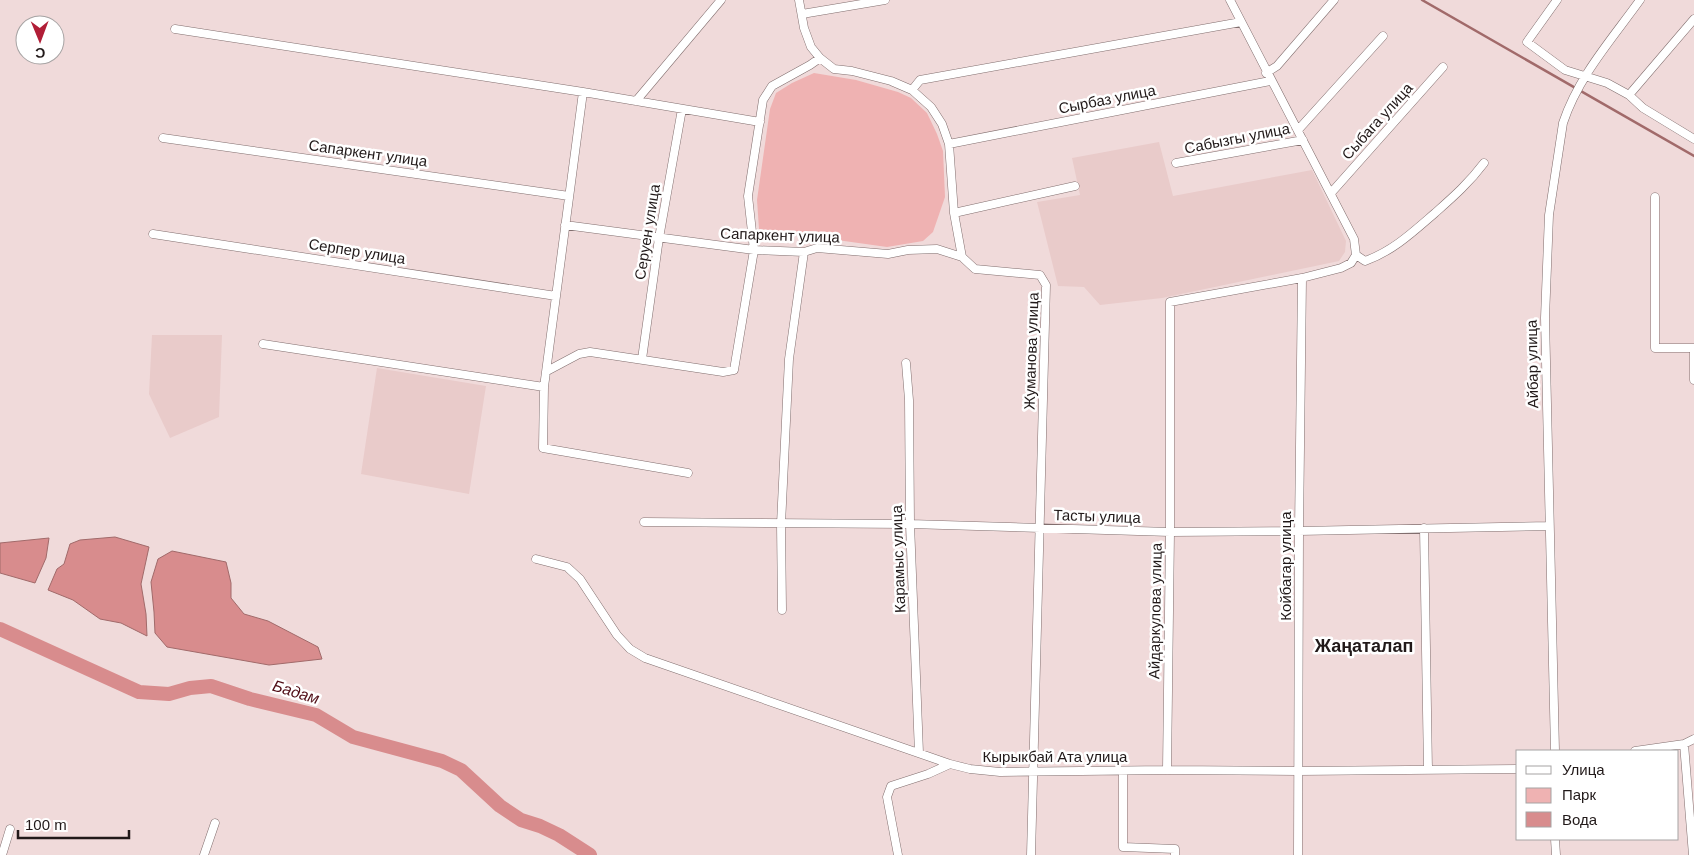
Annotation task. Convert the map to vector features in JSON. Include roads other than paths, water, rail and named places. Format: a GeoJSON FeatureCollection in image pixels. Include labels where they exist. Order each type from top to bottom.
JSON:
{"type":"FeatureCollection","features":[{"type":"Feature","properties":{"kind":"street"},"geometry":{"type":"LineString","coordinates":[[636,101],[721,0]]}},
{"type":"Feature","properties":{"kind":"street"},"geometry":{"type":"LineString","coordinates":[[799,0],[811,47],[820,58],[834,68],[881,79],[912,90],[931,107],[942,124],[949,144],[954,213],[962,258]]}},
{"type":"Feature","properties":{"kind":"street"},"geometry":{"type":"LineString","coordinates":[[802,14],[885,0]]}},
{"type":"Feature","properties":{"kind":"street"},"geometry":{"type":"LineString","coordinates":[[1230,0],[1270,81],[1298,130],[1354,239],[1356,255],[1351,263],[1341,268],[1302,278]]}},
{"type":"Feature","properties":{"kind":"street"},"geometry":{"type":"LineString","coordinates":[[1266,73],[1277,66],[1334,0]]}},
{"type":"Feature","properties":{"kind":"street"},"geometry":{"type":"LineString","coordinates":[[1557,0],[1527,42],[1565,70],[1607,83],[1629,95],[1643,108],[1694,139]]}},
{"type":"Feature","properties":{"kind":"street","name":"Айбар улица"},"geometry":{"type":"LineString","coordinates":[[1555,750],[1545,318],[1550,216],[1563,123],[1568,109],[1585,76],[1640,0]]}},
{"type":"Feature","properties":{"kind":"street"},"geometry":{"type":"LineString","coordinates":[[1629,95],[1694,19]]}},
{"type":"Feature","properties":{"kind":"street"},"geometry":{"type":"LineString","coordinates":[[912,90],[920,80],[1241,22]]}},
{"type":"Feature","properties":{"kind":"street"},"geometry":{"type":"LineString","coordinates":[[176,29],[583,92],[760,122]]}},
{"type":"Feature","properties":{"kind":"street","name":"Сабызгы улица"},"geometry":{"type":"LineString","coordinates":[[1298,130],[1383,36]]}},
{"type":"Feature","properties":{"kind":"street"},"geometry":{"type":"LineString","coordinates":[[547,371],[579,354],[590,352],[723,372],[734,370],[754,250],[748,196],[763,100],[772,86],[820,58]]}},
{"type":"Feature","properties":{"kind":"street","name":"Сыбага улица"},"geometry":{"type":"LineString","coordinates":[[1331,194],[1443,68]]}},
{"type":"Feature","properties":{"kind":"street","name":"Сырбаз улица"},"geometry":{"type":"LineString","coordinates":[[949,144],[1270,81]]}},
{"type":"Feature","properties":{"kind":"street"},"geometry":{"type":"LineString","coordinates":[[583,92],[544,387],[543,448],[688,473]]}},
{"type":"Feature","properties":{"kind":"street","name":"Серуен улица"},"geometry":{"type":"LineString","coordinates":[[642,359],[659,238],[682,109]]}},
{"type":"Feature","properties":{"kind":"street","name":"Сапаркент улица"},"geometry":{"type":"LineString","coordinates":[[163,138],[569,196]]}},
{"type":"Feature","properties":{"kind":"street","name":"Сабызгы улица"},"geometry":{"type":"LineString","coordinates":[[1176,163],[1303,140]]}},
{"type":"Feature","properties":{"kind":"street"},"geometry":{"type":"LineString","coordinates":[[1356,255],[1365,261],[1377,257],[1401,243],[1468,183],[1484,163]]}},
{"type":"Feature","properties":{"kind":"street"},"geometry":{"type":"LineString","coordinates":[[954,213],[1075,186]]}},
{"type":"Feature","properties":{"kind":"street"},"geometry":{"type":"LineString","coordinates":[[1655,197],[1655,348],[1694,348],[1694,380]]}},
{"type":"Feature","properties":{"kind":"street","name":"Сапаркент улица"},"geometry":{"type":"LineString","coordinates":[[565,225],[754,250],[804,252],[816,248],[888,254],[908,250],[937,248],[962,258]]}},
{"type":"Feature","properties":{"kind":"street","name":"Серпер улица"},"geometry":{"type":"LineString","coordinates":[[154,234],[556,296]]}},
{"type":"Feature","properties":{"kind":"street"},"geometry":{"type":"LineString","coordinates":[[782,610],[782,524],[789,359],[804,252]]}},
{"type":"Feature","properties":{"kind":"street","name":"Жуманова улица"},"geometry":{"type":"LineString","coordinates":[[962,258],[975,269],[1040,275],[1046,285],[1035,772],[1031,855]]}},
{"type":"Feature","properties":{"kind":"street","name":"Айдаркулова улица"},"geometry":{"type":"LineString","coordinates":[[1166,770],[1170,532],[1170,302],[1302,278]]}},
{"type":"Feature","properties":{"kind":"street","name":"Койбагар улица"},"geometry":{"type":"LineString","coordinates":[[1298,855],[1298,531],[1302,278]]}},
{"type":"Feature","properties":{"kind":"street"},"geometry":{"type":"LineString","coordinates":[[263,344],[544,387]]}},
{"type":"Feature","properties":{"kind":"street","name":"Карамыс улица"},"geometry":{"type":"LineString","coordinates":[[906,363],[909,400],[910,524],[919,753]]}},
{"type":"Feature","properties":{"kind":"street","name":"Тасты улица"},"geometry":{"type":"LineString","coordinates":[[644,522],[910,524],[1170,532],[1550,526]]}},
{"type":"Feature","properties":{"kind":"street"},"geometry":{"type":"LineString","coordinates":[[1424,528],[1428,770]]}},
{"type":"Feature","properties":{"kind":"street","name":"Кырыкбай Ата улица"},"geometry":{"type":"LineString","coordinates":[[536,559],[567,567],[580,579],[617,635],[630,649],[645,658],[950,764],[970,769],[1000,772],[1516,769]]}},
{"type":"Feature","properties":{"kind":"street"},"geometry":{"type":"LineString","coordinates":[[1642,750],[1684,744],[1694,739]]}},
{"type":"Feature","properties":{"kind":"street"},"geometry":{"type":"LineString","coordinates":[[1684,744],[1693,855]]}},
{"type":"Feature","properties":{"kind":"street"},"geometry":{"type":"LineString","coordinates":[[898,855],[887,797],[891,786],[928,774],[950,764]]}},
{"type":"Feature","properties":{"kind":"street"},"geometry":{"type":"LineString","coordinates":[[1123,771],[1122,847],[1175,849],[1175,855]]}},
{"type":"Feature","properties":{"kind":"street"},"geometry":{"type":"LineString","coordinates":[[204,855],[215,823]]}},
{"type":"Feature","properties":{"kind":"street"},"geometry":{"type":"LineString","coordinates":[[2,855],[10,829]]}},
{"type":"Feature","properties":{"kind":"street"},"geometry":{"type":"LineString","coordinates":[[1555,840],[1556,855]]}},
{"type":"Feature","properties":{"kind":"water"},"geometry":{"type":"Polygon","coordinates":[[[115,537],[149,547],[141,584],[146,614],[147,636],[121,623],[100,619],[73,600],[48,590],[57,569],[64,564],[70,544],[80,540],[115,537]]]}},
{"type":"Feature","properties":{"kind":"water"},"geometry":{"type":"Polygon","coordinates":[[[49,538],[46,558],[35,583],[0,573],[0,543],[49,538]]]}},
{"type":"Feature","properties":{"kind":"water"},"geometry":{"type":"Polygon","coordinates":[[[172,551],[226,562],[231,583],[231,598],[244,614],[268,621],[318,647],[322,659],[269,665],[167,647],[155,633],[151,582],[158,559],[172,551]]]}},
{"type":"Feature","properties":{"kind":"waterway"},"geometry":{"type":"LineString","coordinates":[[1422,0],[1694,156]]}},
{"type":"Feature","properties":{"kind":"waterway","name":"Бадам"},"geometry":{"type":"LineString","coordinates":[[0,629],[139,692],[169,694],[190,688],[211,686],[250,699],[316,715],[353,737],[442,761],[461,770],[500,806],[521,820],[559,835],[590,855]]}},
{"type":"Feature","properties":{"kind":"district","name":"Жаңаталап"},"geometry":{"type":"Point","coordinates":[1364,646]}}]}
